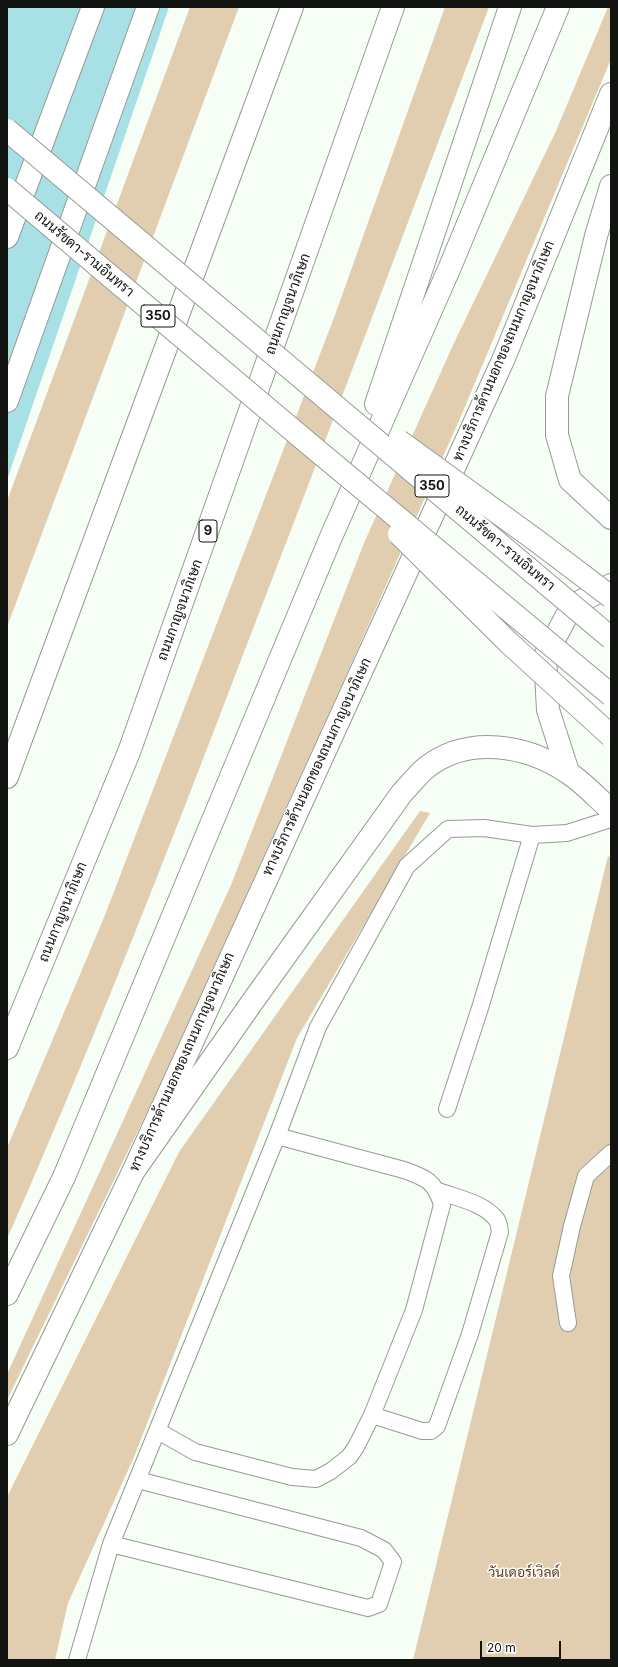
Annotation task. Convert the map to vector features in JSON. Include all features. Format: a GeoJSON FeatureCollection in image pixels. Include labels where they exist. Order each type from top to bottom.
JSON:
{"type":"FeatureCollection","features":[{"type":"Feature","properties":{"kind":"main road"},"geometry":{"type":"LineString","coordinates":[[7,237],[93,7]]}},
{"type":"Feature","properties":{"kind":"main road"},"geometry":{"type":"LineString","coordinates":[[7,401],[148,7]]}},
{"type":"Feature","properties":{"kind":"main road"},"geometry":{"type":"LineString","coordinates":[[7,777],[292,7]]}},
{"type":"Feature","properties":{"kind":"main road","name":"ถนนกาญจนาภิเษก"},"geometry":{"type":"LineString","coordinates":[[7,1048],[129,752],[394,7]]}},
{"type":"Feature","properties":{"kind":"main road"},"geometry":{"type":"LineString","coordinates":[[331,538],[510,7]]}},
{"type":"Feature","properties":{"kind":"main road"},"geometry":{"type":"LineString","coordinates":[[7,1294],[64,1178],[331,538],[450,267],[558,7]]}},
{"type":"Feature","properties":{"kind":"main road","name":"ทางบริการด้านนอกของถนนกาญจนาภิเษก"},"geometry":{"type":"LineString","coordinates":[[7,1434],[133,1172],[504,358],[611,94]]}},
{"type":"Feature","properties":{"kind":"main road","name":"ถนนรัชดา-รามอินทรา"},"geometry":{"type":"LineString","coordinates":[[7,130],[611,638]]}},
{"type":"Feature","properties":{"kind":"main road"},"geometry":{"type":"LineString","coordinates":[[611,186],[596,236],[557,396],[557,435],[570,480],[611,518]]}},
{"type":"Feature","properties":{"kind":"main road","name":"ถนนรัชดา-รามอินทรา"},"geometry":{"type":"LineString","coordinates":[[7,189],[308,443],[611,695]]}},
{"type":"Feature","properties":{"kind":"main road","name":"ถนนรัชดา-รามอินทรา"},"geometry":{"type":"LineString","coordinates":[[251,336],[537,541],[611,596]]}},
{"type":"Feature","properties":{"kind":"main road","name":"ถนนรัชดา-รามอินทรา"},"geometry":{"type":"LineString","coordinates":[[308,443],[454,590],[556,687],[611,736]]}},
{"type":"Feature","properties":{"kind":"main road"},"geometry":{"type":"LineString","coordinates":[[568,772],[548,710],[545,656],[572,606],[611,585]]}},
{"type":"Feature","properties":{"kind":"main road"},"geometry":{"type":"LineString","coordinates":[[133,1172],[402,793],[427,767],[454,752],[481,747],[509,748],[536,756],[568,772],[611,810]]}},
{"type":"Feature","properties":{"kind":"lane"},"geometry":{"type":"LineString","coordinates":[[78,1660],[111,1544],[277,1136],[318,1027],[407,866],[448,829],[484,828],[532,835],[567,833],[611,819]]}},
{"type":"Feature","properties":{"kind":"lane"},"geometry":{"type":"LineString","coordinates":[[447,1109],[480,1008],[532,835]]}},
{"type":"Feature","properties":{"kind":"lane"},"geometry":{"type":"LineString","coordinates":[[277,1136],[404,1170],[425,1178],[438,1191],[479,1206],[498,1221],[500,1232],[470,1334],[437,1426],[431,1431],[422,1431],[372,1415]]}},
{"type":"Feature","properties":{"kind":"lane"},"geometry":{"type":"LineString","coordinates":[[568,1323],[561,1276],[572,1226],[586,1176],[611,1152]]}},
{"type":"Feature","properties":{"kind":"lane"},"geometry":{"type":"LineString","coordinates":[[158,1431],[195,1452],[292,1477],[316,1479],[331,1471],[349,1457],[356,1447],[372,1415],[414,1310],[442,1205],[438,1191]]}},
{"type":"Feature","properties":{"kind":"lane"},"geometry":{"type":"LineString","coordinates":[[111,1544],[368,1608],[379,1604],[393,1562],[384,1550],[361,1538],[138,1480]]}},
{"type":"Feature","properties":{"kind":"green space"},"geometry":{"type":"Polygon","coordinates":[[[190,7],[239,7],[7,627],[7,501],[190,7]]]}},
{"type":"Feature","properties":{"kind":"green space"},"geometry":{"type":"Polygon","coordinates":[[[445,7],[489,7],[335,416],[128,951],[69,1095],[7,1239],[7,1148],[105,915],[335,315],[445,7]]]}},
{"type":"Feature","properties":{"kind":"green space"},"geometry":{"type":"Polygon","coordinates":[[[608,7],[611,7],[611,59],[461,416],[348,671],[149,1108],[7,1400],[7,1374],[231,885],[364,543],[454,343],[556,131],[608,7]]]}},
{"type":"Feature","properties":{"kind":"green space"},"geometry":{"type":"Polygon","coordinates":[[[420,811],[430,813],[297,1038],[134,1457],[68,1603],[55,1660],[7,1660],[7,1497],[179,1152],[420,811]]]}},
{"type":"Feature","properties":{"kind":"green space","name":"วันเดอร์เวิลด์"},"geometry":{"type":"Polygon","coordinates":[[[608,856],[611,858],[611,1660],[413,1660],[608,856]]]}},
{"type":"Feature","properties":{"kind":"water"},"geometry":{"type":"Polygon","coordinates":[[[7,7],[169,7],[7,480],[7,7]]]}}]}
